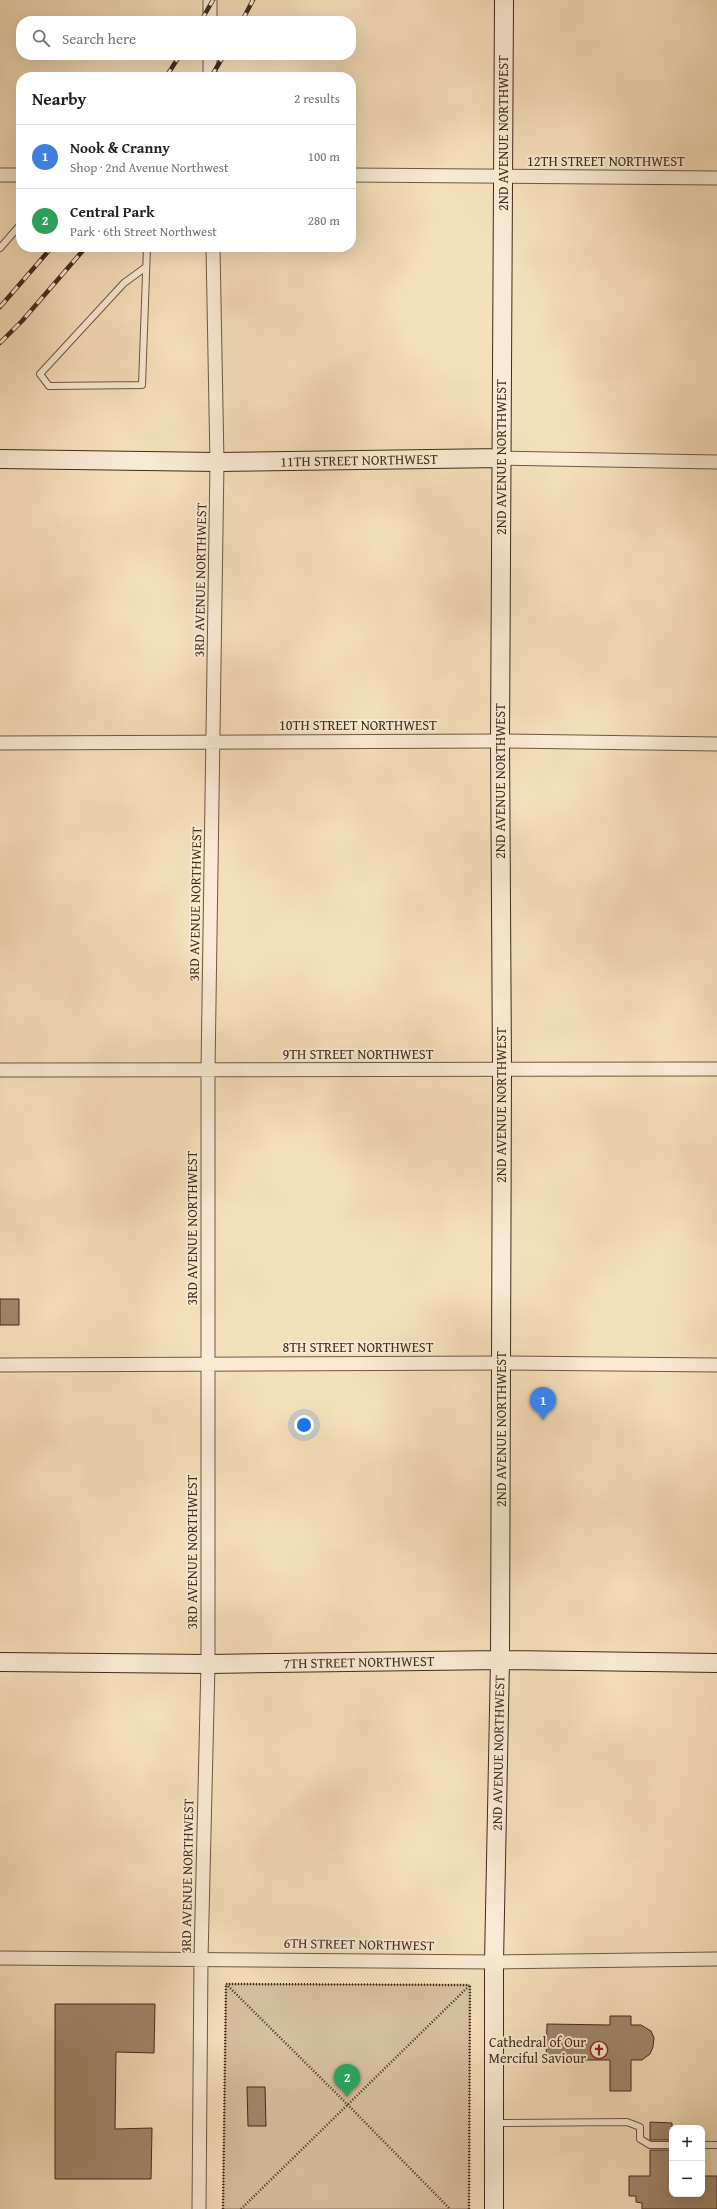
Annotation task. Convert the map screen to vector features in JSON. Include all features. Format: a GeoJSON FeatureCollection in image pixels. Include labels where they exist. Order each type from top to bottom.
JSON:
{"type":"FeatureCollection","features":[{"type":"Feature","properties":{"kind":"street"},"geometry":{"type":"LineString","coordinates":[[210,0],[210,16]]}},
{"type":"Feature","properties":{"kind":"street","name":"2ND AVENUE NORTHWEST"},"geometry":{"type":"LineString","coordinates":[[494,2209],[494,1962],[500,1660],[502,1069],[500,741],[504,0]]}},
{"type":"Feature","properties":{"kind":"street"},"geometry":{"type":"LineString","coordinates":[[210,60],[210,72]]}},
{"type":"Feature","properties":{"kind":"street"},"geometry":{"type":"LineString","coordinates":[[0,175],[16,175]]}},
{"type":"Feature","properties":{"kind":"street","name":"12TH STREET NORTHWEST"},"geometry":{"type":"LineString","coordinates":[[356,175],[717,178]]}},
{"type":"Feature","properties":{"kind":"street","name":"3RD AVENUE NORTHWEST"},"geometry":{"type":"LineString","coordinates":[[199,2209],[201,1959],[208,1664],[208,1070],[218,462],[214,252]]}},
{"type":"Feature","properties":{"kind":"street","name":"11TH STREET NORTHWEST"},"geometry":{"type":"LineString","coordinates":[[0,460],[218,462],[501,458],[717,462]]}},
{"type":"Feature","properties":{"kind":"street","name":"10TH STREET NORTHWEST"},"geometry":{"type":"LineString","coordinates":[[0,743],[500,741],[717,744]]}},
{"type":"Feature","properties":{"kind":"street","name":"9TH STREET NORTHWEST"},"geometry":{"type":"LineString","coordinates":[[0,1070],[717,1070]]}},
{"type":"Feature","properties":{"kind":"street","name":"8TH STREET NORTHWEST"},"geometry":{"type":"LineString","coordinates":[[0,1365],[501,1363],[717,1365]]}},
{"type":"Feature","properties":{"kind":"street","name":"7TH STREET NORTHWEST"},"geometry":{"type":"LineString","coordinates":[[0,1662],[208,1664],[500,1660],[717,1663]]}},
{"type":"Feature","properties":{"kind":"street","name":"6TH STREET NORTHWEST"},"geometry":{"type":"LineString","coordinates":[[0,1958],[494,1962],[717,1959]]}},
{"type":"Feature","properties":{"kind":"lane"},"geometry":{"type":"LineString","coordinates":[[0,248],[16,230]]}},
{"type":"Feature","properties":{"kind":"lane"},"geometry":{"type":"LineString","coordinates":[[146,267],[124,283],[40,374],[49,386],[142,385],[147,252]]}},
{"type":"Feature","properties":{"kind":"lane"},"geometry":{"type":"LineString","coordinates":[[495,2123],[628,2122],[640,2127],[640,2139],[650,2145],[669,2145]]}},
{"type":"Feature","properties":{"kind":"lane"},"geometry":{"type":"LineString","coordinates":[[705,2145],[717,2145]]}},
{"type":"Feature","properties":{"kind":"path"},"geometry":{"type":"LineString","coordinates":[[226,1984],[470,1985]]}},
{"type":"Feature","properties":{"kind":"path"},"geometry":{"type":"LineString","coordinates":[[226,1984],[450,2209]]}},
{"type":"Feature","properties":{"kind":"path"},"geometry":{"type":"LineString","coordinates":[[223,2209],[226,1984]]}},
{"type":"Feature","properties":{"kind":"path"},"geometry":{"type":"LineString","coordinates":[[241,2209],[470,1985]]}},
{"type":"Feature","properties":{"kind":"path"},"geometry":{"type":"LineString","coordinates":[[469,2209],[470,1985]]}},
{"type":"Feature","properties":{"kind":"shaded area"},"geometry":{"type":"Polygon","coordinates":[[[226,1984],[470,1985],[469,2209],[223,2209],[226,1984]]]}},
{"type":"Feature","properties":{"kind":"building"},"geometry":{"type":"Polygon","coordinates":[[[0,1299],[19,1299],[19,1325],[0,1325],[0,1299]]]}},
{"type":"Feature","properties":{"kind":"building"},"geometry":{"type":"Polygon","coordinates":[[[55,2004],[155,2004],[154,2053],[116,2052],[115,2129],[152,2128],[151,2179],[55,2179],[55,2004]]]}},
{"type":"Feature","properties":{"kind":"building","name":"Cathedral of Our Merciful Saviour"},"geometry":{"type":"Polygon","coordinates":[[[610,2016],[631,2016],[631,2025],[641,2025],[651,2031],[654,2038],[653,2047],[650,2054],[642,2060],[631,2060],[631,2091],[610,2091],[610,2060],[546,2060],[547,2024],[610,2025],[610,2016]]]}},
{"type":"Feature","properties":{"kind":"building"},"geometry":{"type":"Polygon","coordinates":[[[247,2087],[265,2087],[266,2126],[248,2126],[247,2087]]]}},
{"type":"Feature","properties":{"kind":"building"},"geometry":{"type":"Polygon","coordinates":[[[650,2122],[672,2123],[672,2125],[669,2125],[669,2140],[650,2140],[650,2122]]]}},
{"type":"Feature","properties":{"kind":"building"},"geometry":{"type":"Polygon","coordinates":[[[650,2150],[669,2150],[669,2197],[705,2197],[705,2176],[717,2176],[717,2209],[642,2209],[642,2203],[636,2202],[636,2196],[629,2196],[629,2176],[650,2176],[650,2150]]]}},
{"type":"Feature","properties":{"kind":"railway"},"geometry":{"type":"LineString","coordinates":[[204,16],[213,0]]}},
{"type":"Feature","properties":{"kind":"railway"},"geometry":{"type":"LineString","coordinates":[[245,16],[253,0]]}},
{"type":"Feature","properties":{"kind":"railway"},"geometry":{"type":"LineString","coordinates":[[169,72],[177,60]]}},
{"type":"Feature","properties":{"kind":"railway"},"geometry":{"type":"LineString","coordinates":[[214,72],[221,60]]}},
{"type":"Feature","properties":{"kind":"railway"},"geometry":{"type":"LineString","coordinates":[[0,307],[48,252]]}},
{"type":"Feature","properties":{"kind":"railway"},"geometry":{"type":"LineString","coordinates":[[0,343],[22,321],[82,252]]}},
{"type":"Feature","properties":{"kind":"place","name":"Nook & Cranny"},"geometry":{"type":"Point","coordinates":[543,1420]}},
{"type":"Feature","properties":{"kind":"place","name":"Cathedral of Our Merciful Saviour"},"geometry":{"type":"Point","coordinates":[599,2050]}},
{"type":"Feature","properties":{"kind":"place","name":"Central Park"},"geometry":{"type":"Point","coordinates":[347,2097]}}]}
